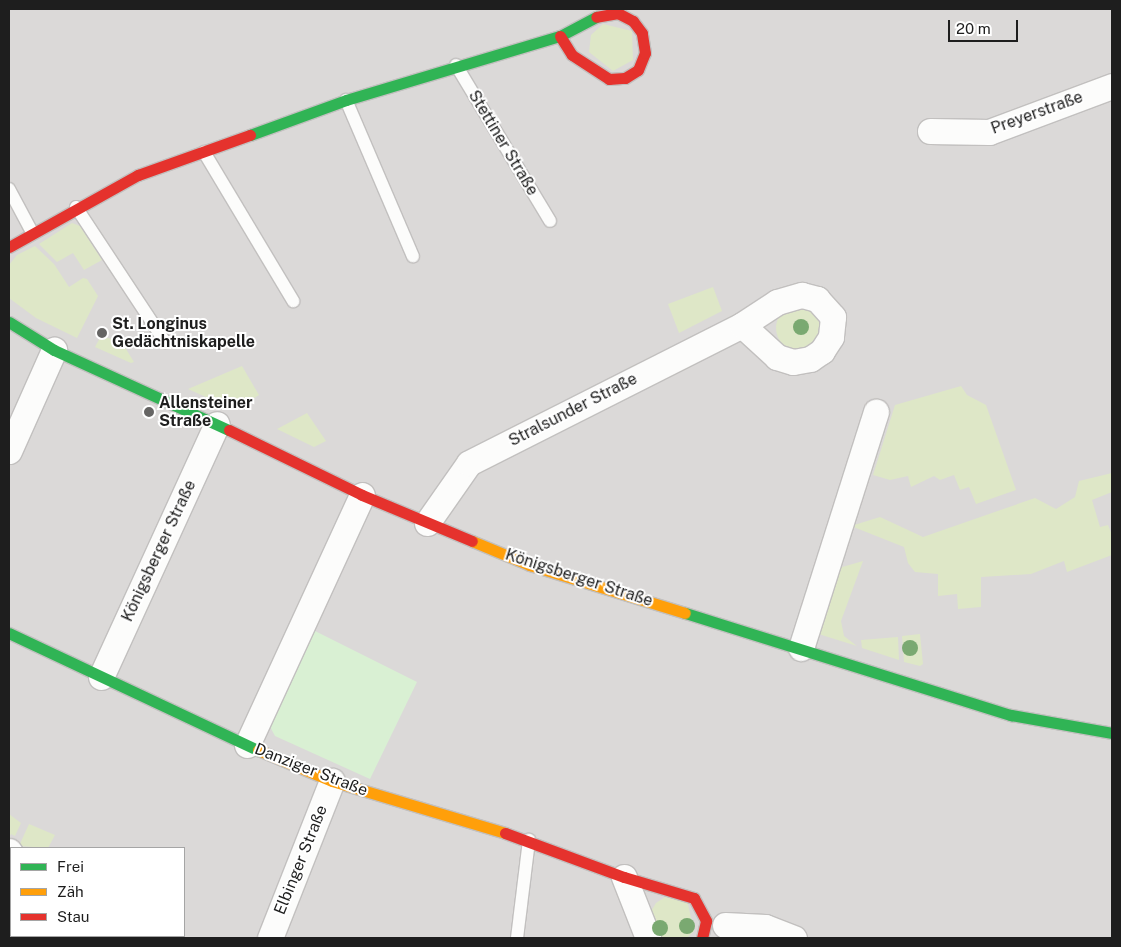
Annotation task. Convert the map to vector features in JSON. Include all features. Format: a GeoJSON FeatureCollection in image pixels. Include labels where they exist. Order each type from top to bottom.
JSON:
{"type":"FeatureCollection","features":[{"type":"Feature","properties":{"kind":"street"},"geometry":{"type":"LineString","coordinates":[[9,247],[76,207],[138,175],[346,100],[560,36],[582,21],[601,14],[618,13],[633,21],[642,33],[644,53],[638,70],[625,78],[609,79],[572,55],[560,36]]}},
{"type":"Feature","properties":{"kind":"street","name":"Preyerstraße"},"geometry":{"type":"LineString","coordinates":[[930,131],[990,132],[1112,86]]}},
{"type":"Feature","properties":{"kind":"street","name":"Königsberger Straße"},"geometry":{"type":"LineString","coordinates":[[9,322],[54,350],[218,424],[362,495],[530,565],[1011,715],[1112,733]]}},
{"type":"Feature","properties":{"kind":"street","name":"Stralsunder Straße"},"geometry":{"type":"LineString","coordinates":[[427,523],[469,462],[742,325]]}},
{"type":"Feature","properties":{"kind":"street"},"geometry":{"type":"LineString","coordinates":[[9,451],[54,350]]}},
{"type":"Feature","properties":{"kind":"street"},"geometry":{"type":"LineString","coordinates":[[801,648],[876,412]]}},
{"type":"Feature","properties":{"kind":"street","name":"Königsberger Straße"},"geometry":{"type":"LineString","coordinates":[[101,677],[218,424]]}},
{"type":"Feature","properties":{"kind":"street"},"geometry":{"type":"LineString","coordinates":[[247,745],[362,495]]}},
{"type":"Feature","properties":{"kind":"street","name":"Danziger Straße"},"geometry":{"type":"LineString","coordinates":[[9,633],[247,745],[332,781],[529,840],[624,877],[694,898],[706,921],[702,938]]}},
{"type":"Feature","properties":{"kind":"street","name":"Elbinger Straße"},"geometry":{"type":"LineString","coordinates":[[270,938],[332,781]]}},
{"type":"Feature","properties":{"kind":"street"},"geometry":{"type":"LineString","coordinates":[[624,877],[648,938]]}},
{"type":"Feature","properties":{"kind":"street"},"geometry":{"type":"LineString","coordinates":[[725,925],[765,926],[794,938]]}},
{"type":"Feature","properties":{"kind":"lane","name":"Stettiner Straße"},"geometry":{"type":"LineString","coordinates":[[456,66],[550,221]]}},
{"type":"Feature","properties":{"kind":"lane"},"geometry":{"type":"LineString","coordinates":[[346,100],[413,256]]}},
{"type":"Feature","properties":{"kind":"lane"},"geometry":{"type":"LineString","coordinates":[[204,152],[293,301]]}},
{"type":"Feature","properties":{"kind":"lane"},"geometry":{"type":"LineString","coordinates":[[9,189],[32,232]]}},
{"type":"Feature","properties":{"kind":"lane"},"geometry":{"type":"LineString","coordinates":[[76,207],[165,342]]}},
{"type":"Feature","properties":{"kind":"lane"},"geometry":{"type":"LineString","coordinates":[[517,938],[529,840]]}},
{"type":"Feature","properties":{"kind":"shaded area"},"geometry":{"type":"Polygon","coordinates":[[[9,9],[1112,9],[1112,938],[9,938],[9,9]]]}},
{"type":"Feature","properties":{"kind":"green space"},"geometry":{"type":"Polygon","coordinates":[[[603,24],[632,31],[633,60],[613,71],[589,52],[591,35],[603,24]]]}},
{"type":"Feature","properties":{"kind":"green space"},"geometry":{"type":"Polygon","coordinates":[[[72,223],[80,226],[102,260],[84,270],[73,253],[57,262],[39,244],[72,223]]]}},
{"type":"Feature","properties":{"kind":"green space"},"geometry":{"type":"Polygon","coordinates":[[[35,246],[54,264],[69,287],[83,278],[87,279],[98,296],[77,338],[36,318],[9,298],[9,265],[17,255],[35,246]]]}},
{"type":"Feature","properties":{"kind":"green space"},"geometry":{"type":"Polygon","coordinates":[[[713,287],[722,311],[679,333],[668,304],[713,287]]]}},
{"type":"Feature","properties":{"kind":"green space"},"geometry":{"type":"Polygon","coordinates":[[[799,305],[812,309],[818,315],[822,328],[818,341],[812,347],[799,351],[786,347],[780,341],[776,328],[780,315],[786,309],[799,305]]]}},
{"type":"Feature","properties":{"kind":"green space"},"geometry":{"type":"Polygon","coordinates":[[[101,336],[115,340],[118,336],[134,362],[131,363],[95,347],[101,336]]]}},
{"type":"Feature","properties":{"kind":"green space"},"geometry":{"type":"Polygon","coordinates":[[[242,366],[259,395],[235,410],[188,389],[242,366]]]}},
{"type":"Feature","properties":{"kind":"green space"},"geometry":{"type":"Polygon","coordinates":[[[961,386],[967,395],[986,405],[1016,490],[976,504],[969,487],[960,490],[954,475],[940,480],[934,476],[911,487],[908,476],[890,480],[873,475],[895,405],[961,386]]]}},
{"type":"Feature","properties":{"kind":"green space"},"geometry":{"type":"Polygon","coordinates":[[[307,413],[326,441],[314,447],[277,429],[307,413]]]}},
{"type":"Feature","properties":{"kind":"green space"},"geometry":{"type":"Polygon","coordinates":[[[1112,473],[1112,492],[1092,500],[1100,527],[1108,525],[1112,535],[1112,555],[1067,572],[1064,561],[1031,574],[981,577],[981,607],[958,609],[957,594],[938,596],[938,574],[915,572],[908,563],[904,547],[851,526],[880,517],[923,537],[1035,498],[1056,509],[1075,497],[1079,481],[1112,473]]]}},
{"type":"Feature","properties":{"kind":"green space"},"geometry":{"type":"Polygon","coordinates":[[[863,561],[841,621],[844,636],[857,646],[812,632],[832,570],[863,561]]]}},
{"type":"Feature","properties":{"kind":"green space"},"geometry":{"type":"Polygon","coordinates":[[[315,631],[417,682],[370,779],[275,736],[267,721],[315,631]]]}},
{"type":"Feature","properties":{"kind":"green space"},"geometry":{"type":"Polygon","coordinates":[[[920,634],[923,664],[920,666],[904,662],[902,636],[920,634]]]}},
{"type":"Feature","properties":{"kind":"green space"},"geometry":{"type":"Polygon","coordinates":[[[898,637],[899,660],[862,648],[861,640],[898,637]]]}},
{"type":"Feature","properties":{"kind":"green space"},"geometry":{"type":"Polygon","coordinates":[[[9,814],[21,823],[15,836],[11,834],[9,838],[9,814]]]}},
{"type":"Feature","properties":{"kind":"green space"},"geometry":{"type":"Polygon","coordinates":[[[29,824],[55,835],[49,847],[19,846],[29,824]]]}},
{"type":"Feature","properties":{"kind":"green space"},"geometry":{"type":"Polygon","coordinates":[[[665,897],[687,900],[694,931],[687,938],[661,938],[655,935],[650,913],[656,903],[665,897]]]}},
{"type":"Feature","properties":{"kind":"traffic: fast"},"geometry":{"type":"LineString","coordinates":[[250,135],[346,100],[560,36],[596,17]]}},
{"type":"Feature","properties":{"kind":"traffic: fast"},"geometry":{"type":"LineString","coordinates":[[9,322],[54,350],[229,430]]}},
{"type":"Feature","properties":{"kind":"traffic: fast"},"geometry":{"type":"LineString","coordinates":[[685,613],[1011,715],[1112,733]]}},
{"type":"Feature","properties":{"kind":"traffic: fast"},"geometry":{"type":"LineString","coordinates":[[9,633],[258,750]]}},
{"type":"Feature","properties":{"kind":"traffic: slow"},"geometry":{"type":"LineString","coordinates":[[472,541],[530,565],[685,613]]}},
{"type":"Feature","properties":{"kind":"traffic: slow"},"geometry":{"type":"LineString","coordinates":[[258,750],[332,781],[505,833]]}},
{"type":"Feature","properties":{"kind":"traffic: jam"},"geometry":{"type":"LineString","coordinates":[[560,36],[572,55],[609,79],[625,78],[638,70],[645,53],[642,33],[633,21],[618,13],[596,17]]}},
{"type":"Feature","properties":{"kind":"traffic: jam"},"geometry":{"type":"LineString","coordinates":[[9,247],[138,175],[250,135]]}},
{"type":"Feature","properties":{"kind":"traffic: jam"},"geometry":{"type":"LineString","coordinates":[[229,430],[362,495],[472,541]]}},
{"type":"Feature","properties":{"kind":"traffic: jam"},"geometry":{"type":"LineString","coordinates":[[505,833],[624,877],[694,898],[706,921],[702,938]]}},
{"type":"Feature","properties":{"kind":"place","name":"St. Longinus Gedächtniskapelle"},"geometry":{"type":"Point","coordinates":[102,333]}},
{"type":"Feature","properties":{"kind":"place","name":"Allensteiner Straße"},"geometry":{"type":"Point","coordinates":[149,412]}}]}
